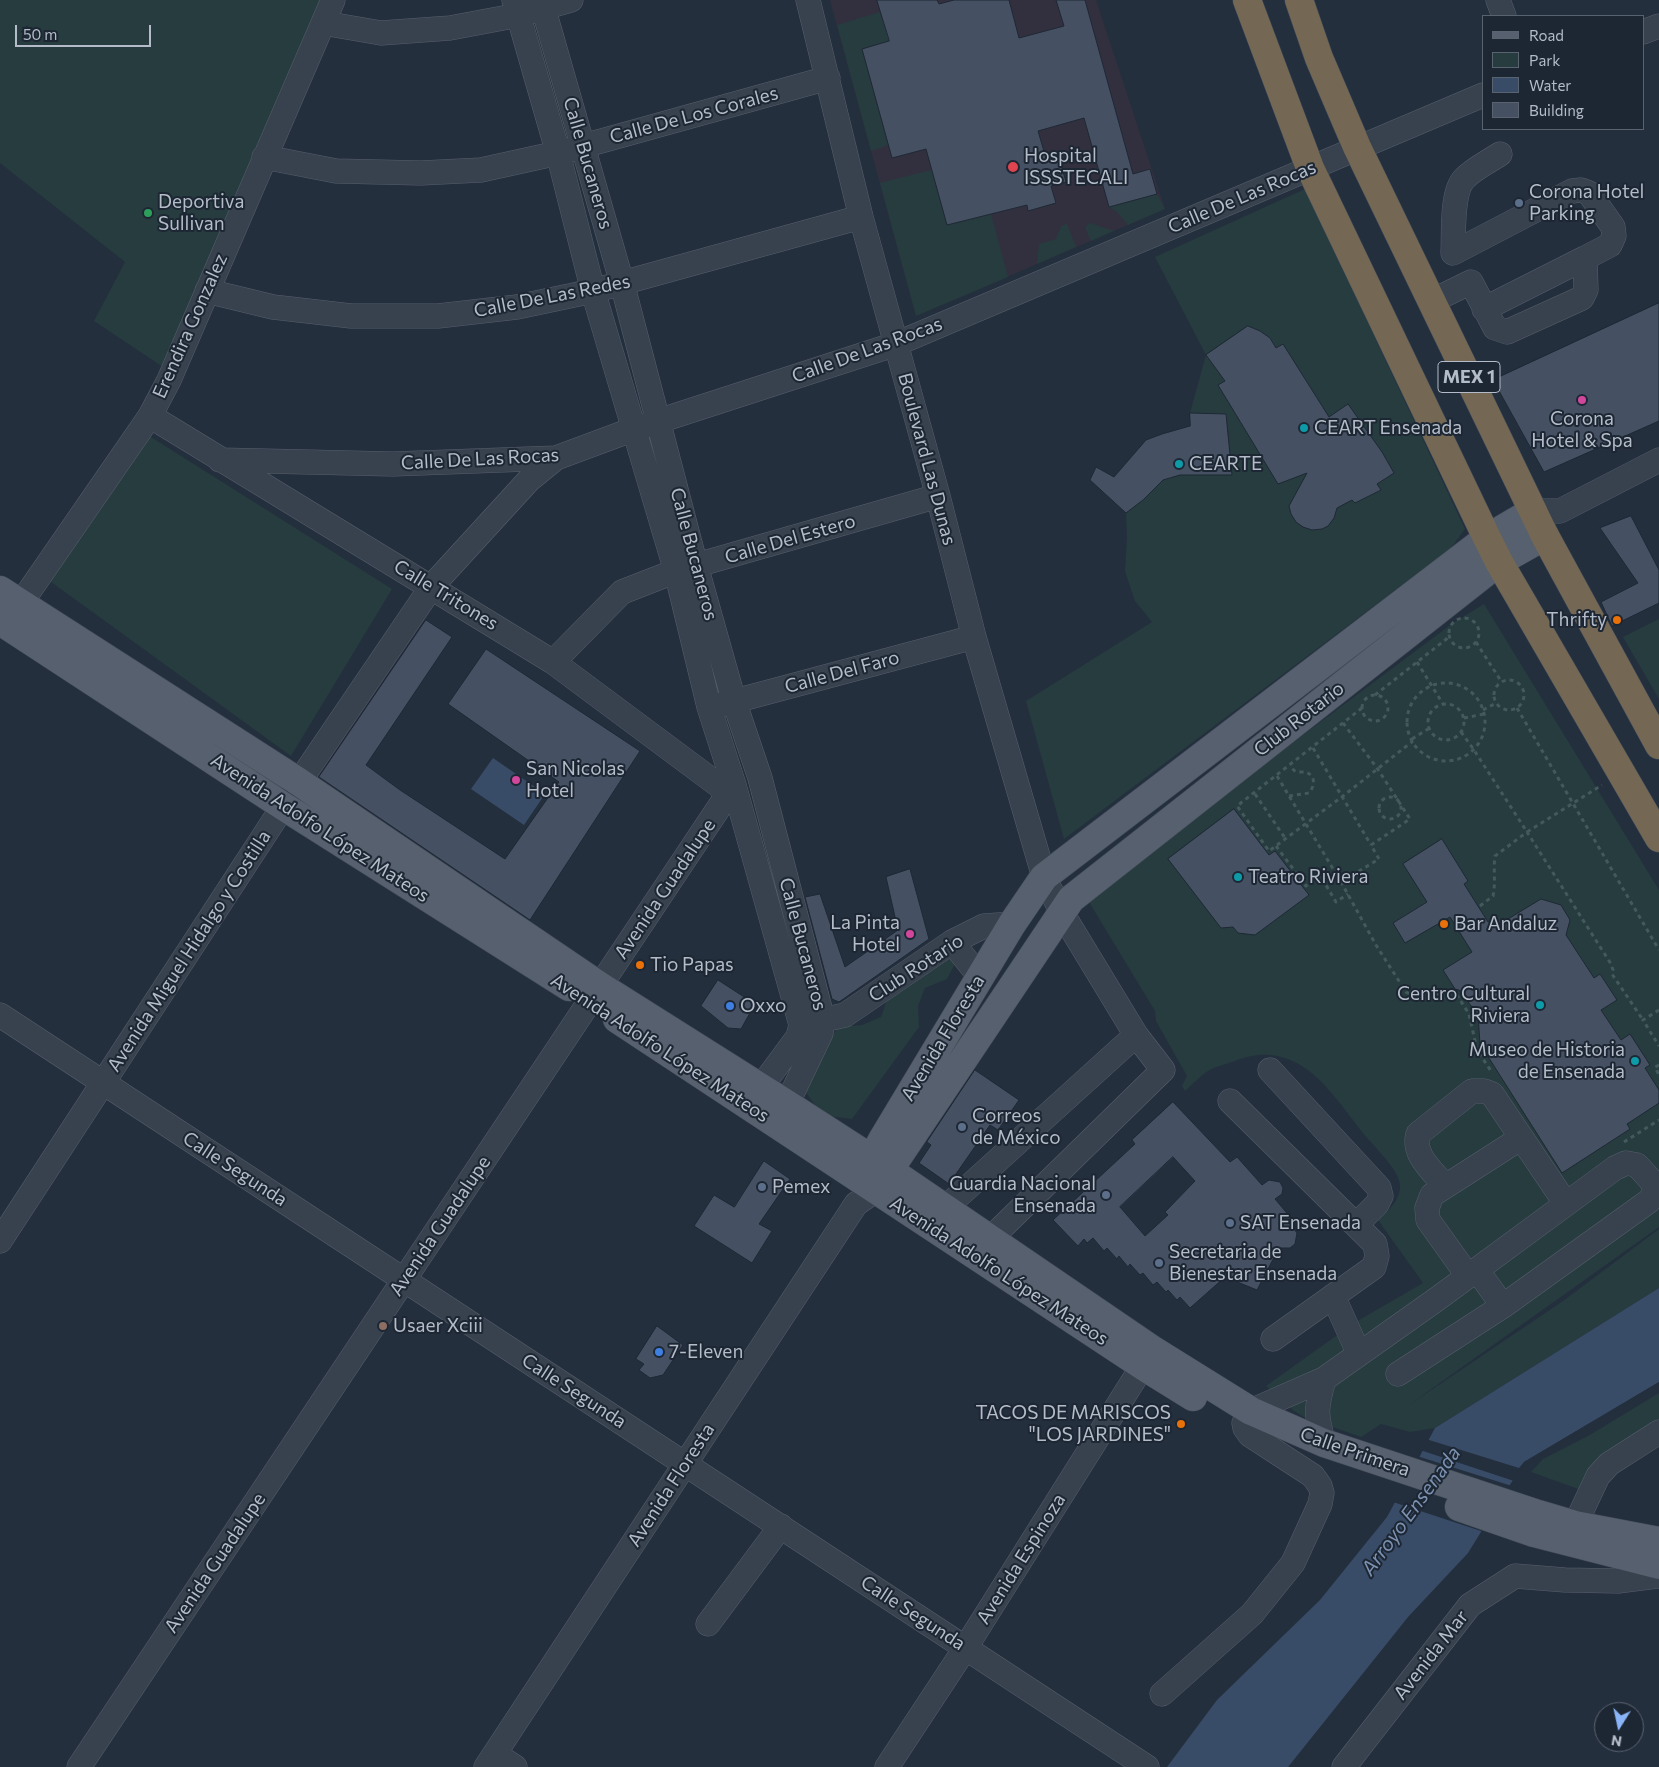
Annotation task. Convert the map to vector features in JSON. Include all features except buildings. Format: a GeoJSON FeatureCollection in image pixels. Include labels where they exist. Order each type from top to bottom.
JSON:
{"type":"FeatureCollection","features":[{"type":"Feature","properties":{"kind":"highway","name":"MEX 1"},"geometry":{"type":"LineString","coordinates":[[1247,0],[1310,168],[1493,550],[1659,838]]}},
{"type":"Feature","properties":{"kind":"highway","name":"MEX 1"},"geometry":{"type":"LineString","coordinates":[[1299,0],[1319,58],[1357,147],[1545,536],[1659,745]]}},
{"type":"Feature","properties":{"kind":"main road","name":"Club Rotario"},"geometry":{"type":"LineString","coordinates":[[1062,913],[1071,899],[1493,550],[1533,511]]}},
{"type":"Feature","properties":{"kind":"main road","name":"Club Rotario"},"geometry":{"type":"LineString","coordinates":[[1044,877],[1493,550],[1545,536]]}},
{"type":"Feature","properties":{"kind":"main road","name":"Avenida Adolfo López Mateos"},"geometry":{"type":"LineString","coordinates":[[5,615],[299,782],[595,993],[870,1181],[1148,1358]]}},
{"type":"Feature","properties":{"kind":"main road","name":"Avenida Adolfo López Mateos"},"geometry":{"type":"LineString","coordinates":[[5,615],[284,806],[595,993],[761,1087],[787,1104],[870,1181],[945,1208],[990,1239],[1148,1358]]}},
{"type":"Feature","properties":{"kind":"main road","name":"Avenida Floresta"},"geometry":{"type":"LineString","coordinates":[[870,1181],[980,977],[1012,924],[1044,877]]}},
{"type":"Feature","properties":{"kind":"main road","name":"Avenida Floresta"},"geometry":{"type":"LineString","coordinates":[[870,1181],[1062,913]]}},
{"type":"Feature","properties":{"kind":"main road","name":"Calle Primera"},"geometry":{"type":"LineString","coordinates":[[1148,1358],[1248,1417],[1340,1456],[1659,1565]]}},
{"type":"Feature","properties":{"kind":"main road","name":"Calle Primera"},"geometry":{"type":"LineString","coordinates":[[1536,1523],[1575,1525],[1659,1541]]}},
{"type":"Feature","properties":{"kind":"street","name":"Erendira Gonzalez"},"geometry":{"type":"LineString","coordinates":[[5,615],[150,416],[168,380],[333,0]]}},
{"type":"Feature","properties":{"kind":"street"},"geometry":{"type":"LineString","coordinates":[[323,23],[381,33],[450,28],[517,8],[571,0]]}},
{"type":"Feature","properties":{"kind":"street","name":"Boulevard Las Dunas"},"geometry":{"type":"LineString","coordinates":[[808,0],[861,217],[938,496],[974,637],[1044,877],[1062,913],[1136,1035],[1163,1070],[990,1239]]}},
{"type":"Feature","properties":{"kind":"street"},"geometry":{"type":"LineString","coordinates":[[1498,0],[1504,15]]}},
{"type":"Feature","properties":{"kind":"street","name":"Calle Bucaneros"},"geometry":{"type":"LineString","coordinates":[[542,5],[584,146],[658,421],[686,568],[709,707],[731,789],[801,1025],[798,1037],[761,1087]]}},
{"type":"Feature","properties":{"kind":"street","name":"Calle Bucaneros"},"geometry":{"type":"LineString","coordinates":[[517,8],[558,153],[593,291],[634,429],[686,568],[760,778],[823,1020],[821,1033],[787,1104]]}},
{"type":"Feature","properties":{"kind":"street"},"geometry":{"type":"LineString","coordinates":[[1644,32],[1659,26]]}},
{"type":"Feature","properties":{"kind":"street","name":"Calle De Los Corales"},"geometry":{"type":"LineString","coordinates":[[264,157],[336,171],[422,173],[481,170],[558,153],[828,78]]}},
{"type":"Feature","properties":{"kind":"street","name":"Calle De Las Rocas"},"geometry":{"type":"LineString","coordinates":[[220,460],[394,464],[556,458],[634,429],[896,344],[1482,95]]}},
{"type":"Feature","properties":{"kind":"street"},"geometry":{"type":"LineString","coordinates":[[1500,154],[1464,178],[1458,187],[1453,253],[1471,282],[1495,328],[1507,332],[1582,298],[1586,290],[1584,258]]}},
{"type":"Feature","properties":{"kind":"street"},"geometry":{"type":"LineString","coordinates":[[1453,253],[1572,192],[1581,190],[1589,193],[1613,227],[1614,236],[1610,245],[1484,309]]}},
{"type":"Feature","properties":{"kind":"street","name":"Calle De Las Redes"},"geometry":{"type":"LineString","coordinates":[[207,291],[273,307],[351,316],[438,316],[517,307],[593,291],[861,217]]}},
{"type":"Feature","properties":{"kind":"street"},"geometry":{"type":"LineString","coordinates":[[1432,301],[1471,282]]}},
{"type":"Feature","properties":{"kind":"street","name":"Calle Tritones"},"geometry":{"type":"LineString","coordinates":[[150,416],[220,460],[432,586],[553,662],[731,789]]}},
{"type":"Feature","properties":{"kind":"street","name":"Avenida Miguel Hidalgo y Costilla"},"geometry":{"type":"LineString","coordinates":[[0,1241],[299,782],[432,586],[529,480],[556,458]]}},
{"type":"Feature","properties":{"kind":"street"},"geometry":{"type":"LineString","coordinates":[[1533,511],[1560,511],[1659,460]]}},
{"type":"Feature","properties":{"kind":"street","name":"Calle Del Estero"},"geometry":{"type":"LineString","coordinates":[[553,662],[622,592],[686,568],[938,496]]}},
{"type":"Feature","properties":{"kind":"street"},"geometry":{"type":"LineString","coordinates":[[1545,536],[1560,511]]}},
{"type":"Feature","properties":{"kind":"street","name":"Calle Del Faro"},"geometry":{"type":"LineString","coordinates":[[709,707],[974,637]]}},
{"type":"Feature","properties":{"kind":"street"},"geometry":{"type":"LineString","coordinates":[[731,789],[760,778]]}},
{"type":"Feature","properties":{"kind":"street","name":"Avenida Guadalupe"},"geometry":{"type":"LineString","coordinates":[[79,1767],[731,789]]}},
{"type":"Feature","properties":{"kind":"street","name":"Club Rotario"},"geometry":{"type":"LineString","coordinates":[[823,1020],[844,1015],[952,942],[984,926],[1012,924]]}},
{"type":"Feature","properties":{"kind":"street"},"geometry":{"type":"LineString","coordinates":[[952,942],[980,977]]}},
{"type":"Feature","properties":{"kind":"street","name":"Calle Segunda"},"geometry":{"type":"LineString","coordinates":[[0,1015],[1147,1767]]}},
{"type":"Feature","properties":{"kind":"street"},"geometry":{"type":"LineString","coordinates":[[945,1208],[1136,1035]]}},
{"type":"Feature","properties":{"kind":"street"},"geometry":{"type":"LineString","coordinates":[[1270,1070],[1379,1188],[1381,1196],[1377,1204],[1356,1225]]}},
{"type":"Feature","properties":{"kind":"street"},"geometry":{"type":"LineString","coordinates":[[1445,1186],[1419,1154],[1416,1141],[1418,1134],[1472,1091],[1484,1091],[1492,1094],[1566,1204]]}},
{"type":"Feature","properties":{"kind":"street"},"geometry":{"type":"LineString","coordinates":[[1230,1102],[1375,1244],[1377,1256],[1374,1267],[1273,1339]]}},
{"type":"Feature","properties":{"kind":"street"},"geometry":{"type":"LineString","coordinates":[[1503,1306],[1472,1273],[1428,1220],[1427,1208],[1432,1195],[1521,1138]]}},
{"type":"Feature","properties":{"kind":"street"},"geometry":{"type":"LineString","coordinates":[[1162,1694],[1252,1614],[1293,1563],[1320,1504],[1322,1493],[1320,1486],[1313,1476],[1250,1435],[1245,1428],[1248,1417],[1324,1379],[1614,1168],[1626,1163],[1637,1165],[1654,1184],[1654,1194],[1649,1201],[1503,1306],[1398,1374]]}},
{"type":"Feature","properties":{"kind":"street","name":"Avenida Floresta"},"geometry":{"type":"LineString","coordinates":[[490,1761],[870,1181]]}},
{"type":"Feature","properties":{"kind":"street"},"geometry":{"type":"LineString","coordinates":[[1333,1296],[1359,1354]]}},
{"type":"Feature","properties":{"kind":"street","name":"Avenida Espinoza"},"geometry":{"type":"LineString","coordinates":[[886,1767],[966,1647],[1148,1358]]}},
{"type":"Feature","properties":{"kind":"street"},"geometry":{"type":"LineString","coordinates":[[1324,1379],[1317,1403],[1317,1420],[1340,1456]]}},
{"type":"Feature","properties":{"kind":"street"},"geometry":{"type":"LineString","coordinates":[[1575,1525],[1598,1476],[1609,1464],[1659,1432]]}},
{"type":"Feature","properties":{"kind":"street"},"geometry":{"type":"LineString","coordinates":[[708,1624],[781,1526]]}},
{"type":"Feature","properties":{"kind":"street","name":"Avenida Mar"},"geometry":{"type":"LineString","coordinates":[[1344,1767],[1470,1605],[1515,1576],[1565,1580],[1618,1580],[1659,1576]]}},
{"type":"Feature","properties":{"kind":"street"},"geometry":{"type":"LineString","coordinates":[[490,1761],[515,1767]]}},
{"type":"Feature","properties":{"kind":"path"},"geometry":{"type":"LineString","coordinates":[[1467,618],[1478,628],[1479,633],[1476,642],[1468,648],[1458,648],[1449,637],[1450,627],[1457,620],[1467,618]]}},
{"type":"Feature","properties":{"kind":"path"},"geometry":{"type":"LineString","coordinates":[[1428,729],[1306,824],[1269,850],[1237,806],[1255,794],[1362,708],[1367,698],[1375,695],[1449,637]]}},
{"type":"Feature","properties":{"kind":"path"},"geometry":{"type":"LineString","coordinates":[[1476,642],[1502,681]]}},
{"type":"Feature","properties":{"kind":"path"},"geometry":{"type":"LineString","coordinates":[[1417,662],[1443,704]]}},
{"type":"Feature","properties":{"kind":"path"},"geometry":{"type":"LineString","coordinates":[[1502,681],[1517,681],[1524,689],[1524,700],[1517,708],[1508,710],[1496,703],[1494,693],[1498,684],[1502,681]]}},
{"type":"Feature","properties":{"kind":"path"},"geometry":{"type":"LineString","coordinates":[[1448,684],[1460,686],[1471,692],[1480,702],[1484,712],[1485,727],[1482,739],[1474,750],[1464,757],[1451,761],[1438,760],[1426,756],[1416,747],[1412,740],[1407,724],[1409,711],[1414,700],[1433,686],[1448,684]]}},
{"type":"Feature","properties":{"kind":"path"},"geometry":{"type":"LineString","coordinates":[[1362,708],[1369,720],[1378,721],[1385,717],[1388,713],[1388,704],[1383,697],[1375,695]]}},
{"type":"Feature","properties":{"kind":"path"},"geometry":{"type":"LineString","coordinates":[[1464,718],[1484,712],[1496,703]]}},
{"type":"Feature","properties":{"kind":"path"},"geometry":{"type":"LineString","coordinates":[[1443,704],[1452,705],[1457,708],[1464,718],[1464,724],[1461,732],[1455,738],[1442,741],[1428,729],[1428,717],[1435,707],[1443,704]]}},
{"type":"Feature","properties":{"kind":"path"},"geometry":{"type":"LineString","coordinates":[[1517,708],[1659,950]]}},
{"type":"Feature","properties":{"kind":"path"},"geometry":{"type":"LineString","coordinates":[[1343,723],[1377,768],[1410,818],[1371,845]]}},
{"type":"Feature","properties":{"kind":"path"},"geometry":{"type":"LineString","coordinates":[[1461,732],[1611,964],[1612,974],[1659,1046]]}},
{"type":"Feature","properties":{"kind":"path"},"geometry":{"type":"LineString","coordinates":[[1313,748],[1379,859],[1341,882]]}},
{"type":"Feature","properties":{"kind":"path"},"geometry":{"type":"LineString","coordinates":[[1289,796],[1309,793],[1314,787],[1312,776],[1298,773],[1290,766]]}},
{"type":"Feature","properties":{"kind":"path"},"geometry":{"type":"LineString","coordinates":[[1480,906],[1493,896],[1495,856],[1527,832],[1622,773]]}},
{"type":"Feature","properties":{"kind":"path"},"geometry":{"type":"LineString","coordinates":[[1277,776],[1341,882],[1376,945],[1406,992],[1413,996],[1427,999],[1444,990],[1455,992],[1469,1014],[1477,1050],[1492,1074]]}},
{"type":"Feature","properties":{"kind":"path"},"geometry":{"type":"LineString","coordinates":[[1255,794],[1285,838]]}},
{"type":"Feature","properties":{"kind":"path"},"geometry":{"type":"LineString","coordinates":[[1394,797],[1400,802],[1400,812],[1396,818],[1385,818],[1380,814],[1378,806],[1382,799],[1394,797]]}},
{"type":"Feature","properties":{"kind":"path"},"geometry":{"type":"LineString","coordinates":[[1275,846],[1306,886],[1320,875],[1336,902],[1348,894]]}},
{"type":"Feature","properties":{"kind":"path"},"geometry":{"type":"LineString","coordinates":[[1643,1020],[1659,1010]]}},
{"type":"Feature","properties":{"kind":"path"},"geometry":{"type":"LineString","coordinates":[[1659,1065],[1655,1067],[1659,1075]]}},
{"type":"Feature","properties":{"kind":"path"},"geometry":{"type":"LineString","coordinates":[[1621,1144],[1659,1120]]}},
{"type":"Feature","properties":{"kind":"shaded area","name":"Hospital ISSSTECALI"},"geometry":{"type":"Polygon","coordinates":[[[830,0],[1096,0],[1165,209],[916,316],[830,0]]]}},
{"type":"Feature","properties":{"kind":"green space","name":"Deportiva Sullivan"},"geometry":{"type":"Polygon","coordinates":[[[0,0],[322,0],[169,371],[94,321],[125,262],[0,163],[0,0]]]}},
{"type":"Feature","properties":{"kind":"green space"},"geometry":{"type":"Polygon","coordinates":[[[880,12],[885,26],[903,22],[907,36],[862,49],[888,145],[871,151],[837,25],[880,12]]]}},
{"type":"Feature","properties":{"kind":"green space"},"geometry":{"type":"Polygon","coordinates":[[[932,170],[947,225],[991,214],[1008,277],[916,316],[880,183],[932,170]]]}},
{"type":"Feature","properties":{"kind":"green space","name":"CEARTE"},"geometry":{"type":"Polygon","coordinates":[[[1305,189],[1465,529],[1451,548],[1064,839],[1026,701],[1152,622],[1135,601],[1125,571],[1126,513],[1143,500],[1163,480],[1180,475],[1232,475],[1228,430],[1224,414],[1190,413],[1206,355],[1155,257],[1305,189]]]}},
{"type":"Feature","properties":{"kind":"green space"},"geometry":{"type":"Polygon","coordinates":[[[1157,194],[1165,209],[1128,225],[1117,212],[1109,207],[1157,194]]]}},
{"type":"Feature","properties":{"kind":"green space"},"geometry":{"type":"Polygon","coordinates":[[[1090,223],[1114,231],[1091,241],[1085,227],[1090,223]]]}},
{"type":"Feature","properties":{"kind":"green space"},"geometry":{"type":"Polygon","coordinates":[[[1067,224],[1076,247],[1037,264],[1039,244],[1056,239],[1061,226],[1067,224]]]}},
{"type":"Feature","properties":{"kind":"green space"},"geometry":{"type":"Polygon","coordinates":[[[143,432],[392,589],[291,756],[47,579],[143,432]]]}},
{"type":"Feature","properties":{"kind":"green space"},"geometry":{"type":"Polygon","coordinates":[[[1484,604],[1659,890],[1659,1227],[1409,1405],[1563,1301],[1659,1229],[1659,1288],[1435,1428],[1410,1432],[1381,1424],[1361,1437],[1304,1417],[1294,1411],[1266,1386],[1354,1323],[1423,1283],[1378,1220],[1396,1200],[1400,1190],[1399,1179],[1385,1158],[1325,1085],[1295,1062],[1278,1056],[1259,1055],[1237,1060],[1208,1071],[1185,1091],[1182,1086],[1187,1076],[1156,1021],[1155,1011],[1086,897],[1453,623],[1484,604]]]}},
{"type":"Feature","properties":{"kind":"green space"},"geometry":{"type":"Polygon","coordinates":[[[1659,619],[1659,699],[1623,637],[1659,619]]]}},
{"type":"Feature","properties":{"kind":"green space"},"geometry":{"type":"Polygon","coordinates":[[[947,953],[956,962],[947,979],[925,988],[918,1006],[919,1027],[852,1119],[829,1116],[814,1104],[801,1085],[838,1027],[862,1025],[881,1017],[889,994],[947,953]]]}},
{"type":"Feature","properties":{"kind":"green space"},"geometry":{"type":"Polygon","coordinates":[[[1659,1393],[1659,1442],[1616,1470],[1595,1495],[1531,1472],[1543,1459],[1588,1436],[1659,1393]]]}},
{"type":"Feature","properties":{"kind":"water"},"geometry":{"type":"Polygon","coordinates":[[[493,758],[545,794],[524,825],[471,789],[493,758]]]}},
{"type":"Feature","properties":{"kind":"water","name":"Arroyo Ensenada"},"geometry":{"type":"Polygon","coordinates":[[[1659,1288],[1659,1382],[1524,1462],[1468,1553],[1408,1617],[1288,1767],[1167,1767],[1217,1700],[1320,1600],[1387,1517],[1435,1428],[1659,1288]]]}},
{"type":"Feature","properties":{"kind":"pier"},"geometry":{"type":"Polygon","coordinates":[[[1659,1382],[1659,1385],[1526,1464],[1514,1481],[1420,1450],[1426,1439],[1519,1468],[1524,1462],[1659,1382]]]}},
{"type":"Feature","properties":{"kind":"pier"},"geometry":{"type":"Polygon","coordinates":[[[1417,1456],[1512,1486],[1484,1532],[1393,1502],[1417,1456]]]}},
{"type":"Feature","properties":{"kind":"place","name":"Hospital ISSSTECALI"},"geometry":{"type":"Point","coordinates":[1013,167]}},
{"type":"Feature","properties":{"kind":"place","name":"Corona Hotel Parking"},"geometry":{"type":"Point","coordinates":[1519,203]}},
{"type":"Feature","properties":{"kind":"place","name":"Deportiva Sullivan"},"geometry":{"type":"Point","coordinates":[148,213]}},
{"type":"Feature","properties":{"kind":"place","name":"Corona Hotel & Spa"},"geometry":{"type":"Point","coordinates":[1582,400]}},
{"type":"Feature","properties":{"kind":"place","name":"CEART Ensenada"},"geometry":{"type":"Point","coordinates":[1304,428]}},
{"type":"Feature","properties":{"kind":"place","name":"CEARTE"},"geometry":{"type":"Point","coordinates":[1179,464]}},
{"type":"Feature","properties":{"kind":"place","name":"Thrifty"},"geometry":{"type":"Point","coordinates":[1617,620]}},
{"type":"Feature","properties":{"kind":"place","name":"San Nicolas Hotel"},"geometry":{"type":"Point","coordinates":[516,780]}},
{"type":"Feature","properties":{"kind":"place","name":"Teatro Riviera"},"geometry":{"type":"Point","coordinates":[1238,877]}},
{"type":"Feature","properties":{"kind":"place","name":"Bar Andaluz"},"geometry":{"type":"Point","coordinates":[1444,924]}},
{"type":"Feature","properties":{"kind":"place","name":"La Pinta Hotel"},"geometry":{"type":"Point","coordinates":[910,934]}},
{"type":"Feature","properties":{"kind":"place","name":"Tio Papas"},"geometry":{"type":"Point","coordinates":[640,965]}},
{"type":"Feature","properties":{"kind":"place","name":"Centro Cultural Riviera"},"geometry":{"type":"Point","coordinates":[1540,1005]}},
{"type":"Feature","properties":{"kind":"place","name":"Oxxo"},"geometry":{"type":"Point","coordinates":[730,1006]}},
{"type":"Feature","properties":{"kind":"place","name":"Museo de Historia de Ensenada"},"geometry":{"type":"Point","coordinates":[1635,1061]}},
{"type":"Feature","properties":{"kind":"place","name":"Correos de México"},"geometry":{"type":"Point","coordinates":[962,1127]}},
{"type":"Feature","properties":{"kind":"place","name":"Pemex"},"geometry":{"type":"Point","coordinates":[762,1187]}},
{"type":"Feature","properties":{"kind":"place","name":"Guardia Nacional Ensenada"},"geometry":{"type":"Point","coordinates":[1106,1195]}},
{"type":"Feature","properties":{"kind":"place","name":"SAT Ensenada"},"geometry":{"type":"Point","coordinates":[1230,1223]}},
{"type":"Feature","properties":{"kind":"place","name":"Secretaria de Bienestar Ensenada"},"geometry":{"type":"Point","coordinates":[1159,1263]}},
{"type":"Feature","properties":{"kind":"place","name":"Usaer Xciii"},"geometry":{"type":"Point","coordinates":[383,1326]}},
{"type":"Feature","properties":{"kind":"place","name":"7-Eleven"},"geometry":{"type":"Point","coordinates":[659,1352]}},
{"type":"Feature","properties":{"kind":"place","name":"TACOS DE MARISCOS \"LOS JARDINES\""},"geometry":{"type":"Point","coordinates":[1181,1424]}}]}
